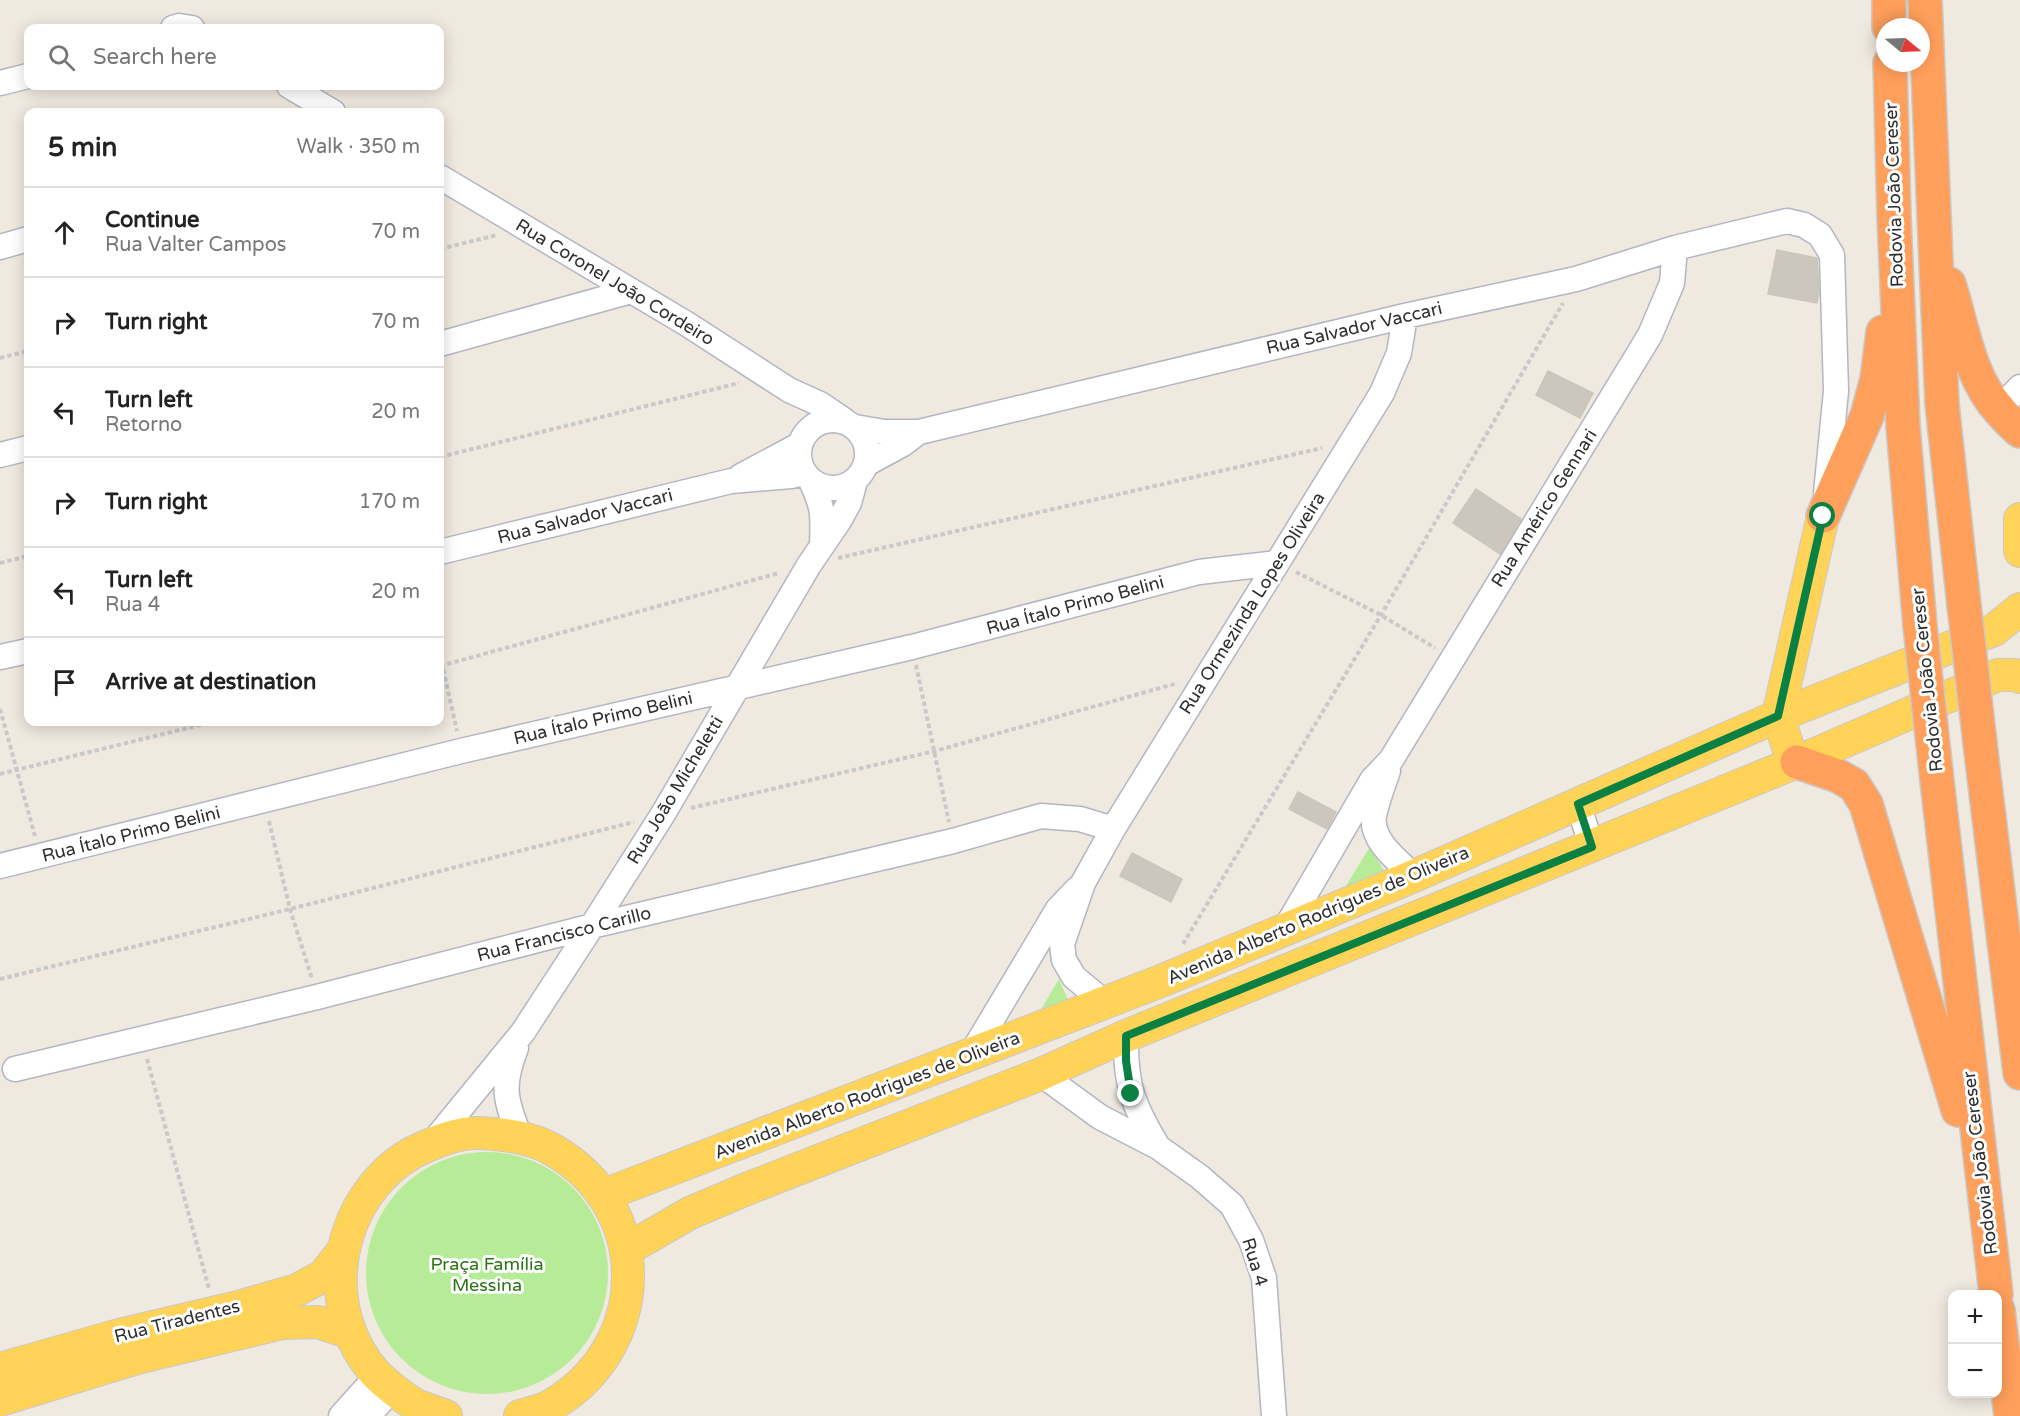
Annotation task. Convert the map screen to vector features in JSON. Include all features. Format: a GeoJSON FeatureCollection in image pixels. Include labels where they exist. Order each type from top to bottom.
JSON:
{"type":"FeatureCollection","features":[{"type":"Feature","properties":{"kind":"highway"},"geometry":{"type":"LineString","coordinates":[[1888,0],[1889,18]]}},
{"type":"Feature","properties":{"kind":"highway","name":"Rodovia João Cereser"},"geometry":{"type":"LineString","coordinates":[[1925,0],[1942,404],[2020,1073]]}},
{"type":"Feature","properties":{"kind":"highway","name":"Rodovia João Cereser"},"geometry":{"type":"LineString","coordinates":[[1890,72],[1903,426],[1920,626],[1995,1290]]}},
{"type":"Feature","properties":{"kind":"highway"},"geometry":{"type":"LineString","coordinates":[[1823,516],[1867,416],[1877,379],[1894,217]]}},
{"type":"Feature","properties":{"kind":"highway"},"geometry":{"type":"LineString","coordinates":[[1935,245],[1953,296],[1972,364],[1983,387],[2013,410]]}},
{"type":"Feature","properties":{"kind":"highway"},"geometry":{"type":"LineString","coordinates":[[1797,762],[1838,776],[1854,785],[1866,804],[1953,1090],[1987,1226]]}},
{"type":"Feature","properties":{"kind":"highway"},"geometry":{"type":"LineString","coordinates":[[2002,1343],[2011,1416]]}},
{"type":"Feature","properties":{"kind":"main road"},"geometry":{"type":"LineString","coordinates":[[1797,762],[1788,747],[1778,716],[1823,516]]}},
{"type":"Feature","properties":{"kind":"main road"},"geometry":{"type":"LineString","coordinates":[[2020,519],[2020,551]]}},
{"type":"Feature","properties":{"kind":"main road","name":"Avenida Alberto Rodrigues de Oliveira"},"geometry":{"type":"LineString","coordinates":[[604,1195],[1161,981],[1414,876],[1778,716],[1994,630],[2020,609]]}},
{"type":"Feature","properties":{"kind":"main road","name":"Avenida Alberto Rodrigues de Oliveira"},"geometry":{"type":"LineString","coordinates":[[626,1250],[690,1213],[739,1192],[1041,1074],[1126,1036],[1797,762],[1998,675],[2020,677]]}},
{"type":"Feature","properties":{"kind":"main road"},"geometry":{"type":"LineString","coordinates":[[446,1416],[414,1404],[386,1382],[362,1355],[351,1334],[341,1293],[342,1252],[353,1217],[373,1185],[400,1160],[433,1142],[476,1133],[520,1137],[552,1149],[581,1169],[604,1195],[614,1212],[626,1250],[628,1297],[614,1341],[586,1380],[540,1413]]}},
{"type":"Feature","properties":{"kind":"main road","name":"Rua Tiradentes"},"geometry":{"type":"LineString","coordinates":[[0,1369],[119,1335],[215,1313],[297,1290],[323,1276],[342,1252]]}},
{"type":"Feature","properties":{"kind":"main road","name":"Rua Tiradentes"},"geometry":{"type":"LineString","coordinates":[[0,1400],[137,1358],[282,1323],[318,1322],[351,1334]]}},
{"type":"Feature","properties":{"kind":"street"},"geometry":{"type":"LineString","coordinates":[[0,83],[24,77]]}},
{"type":"Feature","properties":{"kind":"street"},"geometry":{"type":"LineString","coordinates":[[297,90],[326,108]]}},
{"type":"Feature","properties":{"kind":"street","name":"Rua Coronel João Cordeiro"},"geometry":{"type":"LineString","coordinates":[[444,179],[631,291],[789,390],[820,404],[850,424]]}},
{"type":"Feature","properties":{"kind":"street","name":"Rua Salvador Vaccari"},"geometry":{"type":"LineString","coordinates":[[850,424],[884,432],[919,432],[1405,316],[1576,279],[1675,248],[1787,221],[1804,225],[1820,235],[1832,255],[1836,391],[1823,516]]}},
{"type":"Feature","properties":{"kind":"street"},"geometry":{"type":"LineString","coordinates":[[0,247],[24,240]]}},
{"type":"Feature","properties":{"kind":"street","name":"Rua Américo Gennari"},"geometry":{"type":"LineString","coordinates":[[1285,929],[1372,780],[1391,760],[1650,335],[1672,283],[1675,248]]}},
{"type":"Feature","properties":{"kind":"street"},"geometry":{"type":"LineString","coordinates":[[444,343],[631,291]]}},
{"type":"Feature","properties":{"kind":"street","name":"Rua Ormezinda Lopes Oliveira"},"geometry":{"type":"LineString","coordinates":[[1104,1002],[1074,977],[1064,960],[1062,944],[1083,883],[1113,829],[1382,393],[1399,353],[1405,316]]}},
{"type":"Feature","properties":{"kind":"street"},"geometry":{"type":"LineString","coordinates":[[789,390],[802,423],[799,459],[808,477],[821,487],[833,489],[845,487],[860,472],[866,444],[850,424],[833,419],[822,421],[812,427],[802,440]]}},
{"type":"Feature","properties":{"kind":"street","name":"Rua Salvador Vaccari"},"geometry":{"type":"LineString","coordinates":[[860,472],[919,432]]}},
{"type":"Feature","properties":{"kind":"street","name":"Rua Salvador Vaccari"},"geometry":{"type":"LineString","coordinates":[[731,481],[802,440]]}},
{"type":"Feature","properties":{"kind":"street"},"geometry":{"type":"LineString","coordinates":[[0,455],[24,449]]}},
{"type":"Feature","properties":{"kind":"street","name":"Rua João Micheletti"},"geometry":{"type":"LineString","coordinates":[[433,1142],[523,1032],[592,926],[663,814],[736,688],[839,521],[849,503],[860,472]]}},
{"type":"Feature","properties":{"kind":"street","name":"Rua Salvador Vaccari"},"geometry":{"type":"LineString","coordinates":[[444,551],[731,481],[791,476],[808,477]]}},
{"type":"Feature","properties":{"kind":"street","name":"Rua João Micheletti"},"geometry":{"type":"LineString","coordinates":[[808,477],[821,502],[823,512],[816,555]]}},
{"type":"Feature","properties":{"kind":"street","name":"Rua Ítalo Primo Belini"},"geometry":{"type":"LineString","coordinates":[[0,866],[461,751],[912,647],[1199,572],[1277,562]]}},
{"type":"Feature","properties":{"kind":"street"},"geometry":{"type":"LineString","coordinates":[[0,657],[24,652]]}},
{"type":"Feature","properties":{"kind":"street","name":"Rua Américo Gennari"},"geometry":{"type":"LineString","coordinates":[[1391,760],[1374,817],[1376,832],[1395,858],[1414,876]]}},
{"type":"Feature","properties":{"kind":"street"},"geometry":{"type":"LineString","coordinates":[[1578,804],[1592,847]]}},
{"type":"Feature","properties":{"kind":"street","name":"Rua Francisco Carillo"},"geometry":{"type":"LineString","coordinates":[[15,1069],[317,997],[592,926],[953,842],[1041,816],[1080,819],[1113,829]]}},
{"type":"Feature","properties":{"kind":"street","name":"Rua Ormezinda Lopes Oliveira"},"geometry":{"type":"LineString","coordinates":[[970,1056],[1058,909],[1083,883]]}},
{"type":"Feature","properties":{"kind":"street","name":"Rua João Micheletti"},"geometry":{"type":"LineString","coordinates":[[520,1137],[506,1095],[506,1077],[523,1032]]}},
{"type":"Feature","properties":{"kind":"street","name":"Rua 4"},"geometry":{"type":"LineString","coordinates":[[1126,1036],[1126,1061],[1131,1094],[1141,1119],[1158,1147]]}},
{"type":"Feature","properties":{"kind":"street","name":"Rua 4"},"geometry":{"type":"LineString","coordinates":[[1041,1074],[1100,1117],[1158,1147],[1200,1177],[1232,1205],[1251,1240],[1264,1278],[1274,1416]]}},
{"type":"Feature","properties":{"kind":"street"},"geometry":{"type":"LineString","coordinates":[[341,1416],[386,1382]]}},
{"type":"Feature","properties":{"kind":"street"},"geometry":{"type":"LineString","coordinates":[[368,1416],[386,1382]]}},
{"type":"Feature","properties":{"kind":"path"},"geometry":{"type":"LineString","coordinates":[[444,248],[525,228]]}},
{"type":"Feature","properties":{"kind":"path"},"geometry":{"type":"LineString","coordinates":[[1161,981],[1381,615],[1576,279]]}},
{"type":"Feature","properties":{"kind":"path"},"geometry":{"type":"LineString","coordinates":[[0,358],[24,352]]}},
{"type":"Feature","properties":{"kind":"path"},"geometry":{"type":"LineString","coordinates":[[444,456],[768,375]]}},
{"type":"Feature","properties":{"kind":"path"},"geometry":{"type":"LineString","coordinates":[[444,665],[816,555],[1352,441]]}},
{"type":"Feature","properties":{"kind":"path"},"geometry":{"type":"LineString","coordinates":[[0,563],[24,557]]}},
{"type":"Feature","properties":{"kind":"path"},"geometry":{"type":"LineString","coordinates":[[1277,562],[1381,615],[1452,658]]}},
{"type":"Feature","properties":{"kind":"path"},"geometry":{"type":"LineString","coordinates":[[912,647],[953,842]]}},
{"type":"Feature","properties":{"kind":"path"},"geometry":{"type":"LineString","coordinates":[[0,979],[290,909],[663,814],[935,751],[1208,675]]}},
{"type":"Feature","properties":{"kind":"path"},"geometry":{"type":"LineString","coordinates":[[444,679],[461,751]]}},
{"type":"Feature","properties":{"kind":"path"},"geometry":{"type":"LineString","coordinates":[[0,709],[41,857]]}},
{"type":"Feature","properties":{"kind":"path"},"geometry":{"type":"LineString","coordinates":[[0,774],[196,726]]}},
{"type":"Feature","properties":{"kind":"path"},"geometry":{"type":"LineString","coordinates":[[264,800],[290,909],[317,997]]}},
{"type":"Feature","properties":{"kind":"path"},"geometry":{"type":"LineString","coordinates":[[142,1038],[215,1313]]}},
{"type":"Feature","properties":{"kind":"green space"},"geometry":{"type":"Polygon","coordinates":[[[1369,848],[1384,870],[1343,891],[1369,848]]]}},
{"type":"Feature","properties":{"kind":"green space"},"geometry":{"type":"Polygon","coordinates":[[[1059,979],[1068,1000],[1039,1013],[1059,979]]]}},
{"type":"Feature","properties":{"kind":"green space","name":"Praça Família Messina"},"geometry":{"type":"Polygon","coordinates":[[[475,1152],[499,1152],[522,1157],[544,1166],[573,1187],[588,1206],[599,1227],[606,1249],[608,1273],[606,1297],[599,1319],[588,1340],[573,1359],[544,1380],[522,1389],[499,1394],[475,1394],[452,1389],[430,1380],[410,1367],[393,1350],[380,1330],[371,1308],[366,1285],[366,1261],[371,1238],[380,1216],[393,1196],[410,1179],[430,1166],[452,1157],[475,1152]]]}},
{"type":"Feature","properties":{"kind":"building"},"geometry":{"type":"Polygon","coordinates":[[[1777,250],[1817,258],[1819,293],[1817,303],[1768,294],[1777,250]]]}},
{"type":"Feature","properties":{"kind":"building"},"geometry":{"type":"Polygon","coordinates":[[[1548,371],[1593,393],[1580,418],[1536,395],[1548,371]]]}},
{"type":"Feature","properties":{"kind":"building"},"geometry":{"type":"Polygon","coordinates":[[[1476,489],[1521,519],[1500,554],[1453,523],[1476,489]]]}},
{"type":"Feature","properties":{"kind":"building"},"geometry":{"type":"Polygon","coordinates":[[[1298,792],[1336,812],[1327,829],[1289,809],[1298,792]]]}},
{"type":"Feature","properties":{"kind":"building"},"geometry":{"type":"Polygon","coordinates":[[[1132,853],[1182,879],[1171,902],[1120,876],[1132,853]]]}},
{"type":"Feature","properties":{"kind":"route"},"geometry":{"type":"LineString","coordinates":[[1131,1094],[1126,1061],[1126,1036],[1592,847],[1578,804],[1778,716],[1823,516]]}}]}
